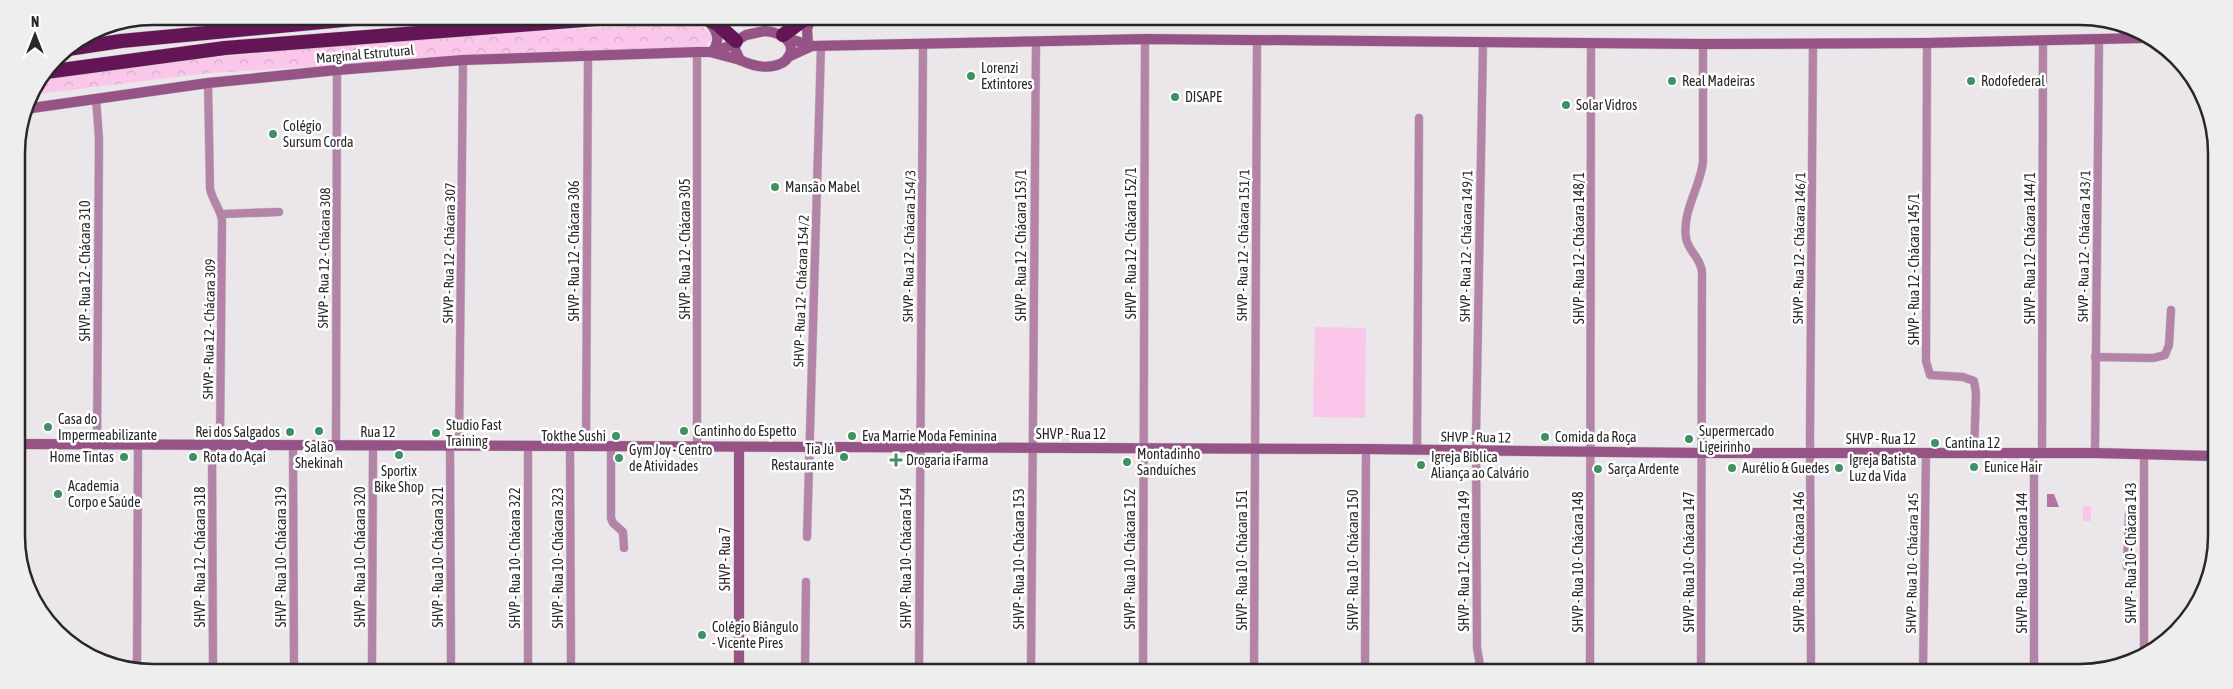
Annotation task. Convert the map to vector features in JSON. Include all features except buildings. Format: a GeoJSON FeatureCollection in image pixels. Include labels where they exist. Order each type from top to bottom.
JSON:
{"type":"FeatureCollection","features":[{"type":"Feature","properties":{"kind":"highway"},"geometry":{"type":"LineString","coordinates":[[84,46],[290,25]]}},
{"type":"Feature","properties":{"kind":"highway"},"geometry":{"type":"LineString","coordinates":[[56,71],[225,48],[520,25]]}},
{"type":"Feature","properties":{"kind":"highway"},"geometry":{"type":"LineString","coordinates":[[718,25],[736,42]]}},
{"type":"Feature","properties":{"kind":"highway"},"geometry":{"type":"LineString","coordinates":[[785,37],[798,25]]}},
{"type":"Feature","properties":{"kind":"street"},"geometry":{"type":"LineString","coordinates":[[711,25],[718,34],[718,42],[711,52]]}},
{"type":"Feature","properties":{"kind":"street"},"geometry":{"type":"LineString","coordinates":[[808,25],[807,29],[814,46]]}},
{"type":"Feature","properties":{"kind":"street"},"geometry":{"type":"LineString","coordinates":[[814,46],[788,57],[778,66],[770,68],[754,67],[740,60],[736,53],[736,42],[754,32],[775,32],[814,46],[1145,39],[1591,44],[1813,44],[2042,42],[2136,38]]}},
{"type":"Feature","properties":{"kind":"street"},"geometry":{"type":"LineString","coordinates":[[785,37],[790,45],[788,57]]}},
{"type":"Feature","properties":{"kind":"street","name":"SHVP - Rua 12 - Chácara 152/1"},"geometry":{"type":"LineString","coordinates":[[1142,448],[1145,39]]}},
{"type":"Feature","properties":{"kind":"street","name":"SHVP - Rua 12 - Chácara 151/1"},"geometry":{"type":"LineString","coordinates":[[1254,450],[1257,40]]}},
{"type":"Feature","properties":{"kind":"street","name":"SHVP - Rua 12 - Chácara 143/1"},"geometry":{"type":"LineString","coordinates":[[2095,454],[2099,40]]}},
{"type":"Feature","properties":{"kind":"street","name":"SHVP - Rua 12 - Chácara 153/1"},"geometry":{"type":"LineString","coordinates":[[1032,448],[1036,41]]}},
{"type":"Feature","properties":{"kind":"street","name":"Marginal Estrutural"},"geometry":{"type":"LineString","coordinates":[[711,52],[736,42]]}},
{"type":"Feature","properties":{"kind":"street","name":"SHVP - Rua 12 - Chácara 144/1"},"geometry":{"type":"LineString","coordinates":[[2038,454],[2042,42]]}},
{"type":"Feature","properties":{"kind":"street","name":"SHVP - Rua 12 - Chácara 149/1"},"geometry":{"type":"LineString","coordinates":[[1476,450],[1483,43]]}},
{"type":"Feature","properties":{"kind":"street","name":"SHVP - Rua 12 - Chácara 145/1"},"geometry":{"type":"LineString","coordinates":[[1927,43],[1926,361],[1930,375],[1963,377],[1974,382],[1976,393],[1974,454]]}},
{"type":"Feature","properties":{"kind":"street","name":"SHVP - Rua 12 - Chácara 148/1"},"geometry":{"type":"LineString","coordinates":[[1591,44],[1591,452]]}},
{"type":"Feature","properties":{"kind":"street","name":"SHVP - Rua 10 - Chácara 147"},"geometry":{"type":"LineString","coordinates":[[1701,664],[1702,265],[1688,244],[1686,231],[1688,212],[1703,162],[1703,44]]}},
{"type":"Feature","properties":{"kind":"street","name":"SHVP - Rua 12 - Chácara 146/1"},"geometry":{"type":"LineString","coordinates":[[1811,453],[1813,44]]}},
{"type":"Feature","properties":{"kind":"street","name":"SHVP - Rua 12 - Chácara 154/3"},"geometry":{"type":"LineString","coordinates":[[919,447],[923,45]]}},
{"type":"Feature","properties":{"kind":"street","name":"SHVP - Rua 12 - Chácara 154/2"},"geometry":{"type":"LineString","coordinates":[[807,537],[814,46]]}},
{"type":"Feature","properties":{"kind":"street","name":"SHVP - Rua 12 - Chácara 305"},"geometry":{"type":"LineString","coordinates":[[697,52],[697,447]]}},
{"type":"Feature","properties":{"kind":"street","name":"Marginal Estrutural"},"geometry":{"type":"LineString","coordinates":[[34,107],[208,83],[463,60],[711,52],[740,60]]}},
{"type":"Feature","properties":{"kind":"street","name":"SHVP - Rua 12 - Chácara 306"},"geometry":{"type":"LineString","coordinates":[[586,447],[588,56]]}},
{"type":"Feature","properties":{"kind":"street","name":"SHVP - Rua 12 - Chácara 307"},"geometry":{"type":"LineString","coordinates":[[454,446],[463,60]]}},
{"type":"Feature","properties":{"kind":"street","name":"SHVP - Rua 12 - Chácara 308"},"geometry":{"type":"LineString","coordinates":[[336,446],[337,70]]}},
{"type":"Feature","properties":{"kind":"street","name":"SHVP - Rua 12 - Chácara 309"},"geometry":{"type":"LineString","coordinates":[[208,83],[210,188],[213,201],[222,214],[216,445]]}},
{"type":"Feature","properties":{"kind":"street","name":"SHVP - Rua 12 - Chácara 310"},"geometry":{"type":"LineString","coordinates":[[96,98],[99,139],[97,444]]}},
{"type":"Feature","properties":{"kind":"street"},"geometry":{"type":"LineString","coordinates":[[1417,450],[1419,118]]}},
{"type":"Feature","properties":{"kind":"street"},"geometry":{"type":"LineString","coordinates":[[222,214],[279,212]]}},
{"type":"Feature","properties":{"kind":"street"},"geometry":{"type":"LineString","coordinates":[[2095,356],[2153,358],[2165,355],[2169,345],[2171,310]]}},
{"type":"Feature","properties":{"kind":"street","name":"Rua 12"},"geometry":{"type":"LineString","coordinates":[[25,444],[739,448]]}},
{"type":"Feature","properties":{"kind":"street"},"geometry":{"type":"LineString","coordinates":[[137,663],[138,444]]}},
{"type":"Feature","properties":{"kind":"street","name":"SHVP - Rua 12 - Chácara 318"},"geometry":{"type":"LineString","coordinates":[[213,664],[216,445]]}},
{"type":"Feature","properties":{"kind":"street","name":"SHVP - Rua 10 - Chácara 319"},"geometry":{"type":"LineString","coordinates":[[294,445],[294,664]]}},
{"type":"Feature","properties":{"kind":"street","name":"SHVP - Rua 10 - Chácara 320"},"geometry":{"type":"LineString","coordinates":[[372,664],[373,446]]}},
{"type":"Feature","properties":{"kind":"street","name":"SHVP - Rua 10 - Chácara 321"},"geometry":{"type":"LineString","coordinates":[[451,664],[454,446]]}},
{"type":"Feature","properties":{"kind":"street","name":"SHVP - Rua 10 - Chácara 322"},"geometry":{"type":"LineString","coordinates":[[528,447],[528,664]]}},
{"type":"Feature","properties":{"kind":"street","name":"SHVP - Rua 10 - Chácara 323"},"geometry":{"type":"LineString","coordinates":[[570,447],[571,664]]}},
{"type":"Feature","properties":{"kind":"street"},"geometry":{"type":"LineString","coordinates":[[611,447],[611,518],[612,523],[623,532],[624,548]]}},
{"type":"Feature","properties":{"kind":"street","name":"SHVP - Rua 10 - Chácara 154"},"geometry":{"type":"LineString","coordinates":[[919,447],[919,664]]}},
{"type":"Feature","properties":{"kind":"street","name":"SHVP - Rua 12"},"geometry":{"type":"LineString","coordinates":[[739,448],[1366,449],[1702,454],[1926,453],[2208,456]]}},
{"type":"Feature","properties":{"kind":"street","name":"SHVP - Rua 7"},"geometry":{"type":"LineString","coordinates":[[739,448],[739,664]]}},
{"type":"Feature","properties":{"kind":"street","name":"SHVP - Rua 10 - Chácara 153"},"geometry":{"type":"LineString","coordinates":[[1031,664],[1032,448]]}},
{"type":"Feature","properties":{"kind":"street","name":"SHVP - Rua 10 - Chácara 152"},"geometry":{"type":"LineString","coordinates":[[1142,448],[1143,664]]}},
{"type":"Feature","properties":{"kind":"street","name":"SHVP - Rua 10 - Chácara 150"},"geometry":{"type":"LineString","coordinates":[[1365,664],[1366,449]]}},
{"type":"Feature","properties":{"kind":"street","name":"SHVP - Rua 10 - Chácara 151"},"geometry":{"type":"LineString","coordinates":[[1254,450],[1254,664]]}},
{"type":"Feature","properties":{"kind":"street","name":"SHVP - Rua 12 - Chácara 149"},"geometry":{"type":"LineString","coordinates":[[1476,450],[1477,648],[1479,664]]}},
{"type":"Feature","properties":{"kind":"street","name":"SHVP - Rua 10 - Chácara 148"},"geometry":{"type":"LineString","coordinates":[[1590,664],[1591,452]]}},
{"type":"Feature","properties":{"kind":"street","name":"SHVP - Rua 10 - Chácara 146"},"geometry":{"type":"LineString","coordinates":[[1811,453],[1811,664]]}},
{"type":"Feature","properties":{"kind":"street","name":"SHVP - Rua 10 - Chácara 145"},"geometry":{"type":"LineString","coordinates":[[1923,664],[1926,453]]}},
{"type":"Feature","properties":{"kind":"street","name":"SHVP - Rua 10 - Chácara 144"},"geometry":{"type":"LineString","coordinates":[[2034,664],[2038,454]]}},
{"type":"Feature","properties":{"kind":"street","name":"SHVP - Rua 10 - Chácara 143"},"geometry":{"type":"LineString","coordinates":[[2144,455],[2144,647]]}},
{"type":"Feature","properties":{"kind":"street"},"geometry":{"type":"LineString","coordinates":[[2127,568],[2128,513]]}},
{"type":"Feature","properties":{"kind":"street"},"geometry":{"type":"LineString","coordinates":[[2127,557],[2144,559]]}},
{"type":"Feature","properties":{"kind":"street"},"geometry":{"type":"LineString","coordinates":[[805,664],[806,582]]}},
{"type":"Feature","properties":{"kind":"green space"},"geometry":{"type":"Polygon","coordinates":[[[694,25],[703,27],[712,37],[705,48],[460,58],[209,73],[40,94],[50,78],[122,68],[364,43],[608,27],[694,25]]]}},
{"type":"Feature","properties":{"kind":"green space"},"geometry":{"type":"Polygon","coordinates":[[[1315,327],[1366,328],[1365,418],[1313,417],[1315,327]]]}},
{"type":"Feature","properties":{"kind":"green space"},"geometry":{"type":"Polygon","coordinates":[[[2083,506],[2091,506],[2091,521],[2083,521],[2083,506]]]}},
{"type":"Feature","properties":{"kind":"shaded area"},"geometry":{"type":"Polygon","coordinates":[[[2047,494],[2054,494],[2059,507],[2047,507],[2047,494]]]}},
{"type":"Feature","properties":{"kind":"place","name":"Lorenzi Extintores"},"geometry":{"type":"Point","coordinates":[971,76]}},
{"type":"Feature","properties":{"kind":"place","name":"Real Madeiras"},"geometry":{"type":"Point","coordinates":[1672,81]}},
{"type":"Feature","properties":{"kind":"place","name":"Rodofederal"},"geometry":{"type":"Point","coordinates":[1971,81]}},
{"type":"Feature","properties":{"kind":"place","name":"DISAPE"},"geometry":{"type":"Point","coordinates":[1175,97]}},
{"type":"Feature","properties":{"kind":"place","name":"Solar Vidros"},"geometry":{"type":"Point","coordinates":[1566,105]}},
{"type":"Feature","properties":{"kind":"place","name":"Colégio Sursum Corda"},"geometry":{"type":"Point","coordinates":[273,134]}},
{"type":"Feature","properties":{"kind":"place","name":"Mansão Mabel"},"geometry":{"type":"Point","coordinates":[775,187]}},
{"type":"Feature","properties":{"kind":"place","name":"Casa do Impermeabilizante"},"geometry":{"type":"Point","coordinates":[48,427]}},
{"type":"Feature","properties":{"kind":"place","name":"Salão Shekinah"},"geometry":{"type":"Point","coordinates":[319,431]}},
{"type":"Feature","properties":{"kind":"place","name":"Cantinho do Espetto"},"geometry":{"type":"Point","coordinates":[684,431]}},
{"type":"Feature","properties":{"kind":"place","name":"Rei dos Salgados"},"geometry":{"type":"Point","coordinates":[290,432]}},
{"type":"Feature","properties":{"kind":"place","name":"Studio Fast Training"},"geometry":{"type":"Point","coordinates":[436,433]}},
{"type":"Feature","properties":{"kind":"place","name":"Tokthe Sushi"},"geometry":{"type":"Point","coordinates":[616,436]}},
{"type":"Feature","properties":{"kind":"place","name":"Eva Marrie Moda Feminina"},"geometry":{"type":"Point","coordinates":[852,436]}},
{"type":"Feature","properties":{"kind":"place","name":"Comida da Roça"},"geometry":{"type":"Point","coordinates":[1545,437]}},
{"type":"Feature","properties":{"kind":"place","name":"Supermercado Ligeirinho"},"geometry":{"type":"Point","coordinates":[1689,439]}},
{"type":"Feature","properties":{"kind":"place","name":"Cantina 12"},"geometry":{"type":"Point","coordinates":[1935,443]}},
{"type":"Feature","properties":{"kind":"place","name":"Sportix Bike Shop"},"geometry":{"type":"Point","coordinates":[399,455]}},
{"type":"Feature","properties":{"kind":"place","name":"Home Tintas"},"geometry":{"type":"Point","coordinates":[124,457]}},
{"type":"Feature","properties":{"kind":"place","name":"Rota do Açaí"},"geometry":{"type":"Point","coordinates":[193,457]}},
{"type":"Feature","properties":{"kind":"place","name":"Tia Jú Restaurante"},"geometry":{"type":"Point","coordinates":[844,457]}},
{"type":"Feature","properties":{"kind":"place","name":"Gym Joy - Centro de Atividades"},"geometry":{"type":"Point","coordinates":[619,458]}},
{"type":"Feature","properties":{"kind":"place","name":"Drogaria iFarma"},"geometry":{"type":"Point","coordinates":[896,460]}},
{"type":"Feature","properties":{"kind":"place","name":"Montadinho Sanduíches"},"geometry":{"type":"Point","coordinates":[1127,462]}},
{"type":"Feature","properties":{"kind":"place","name":"Igreja Bíblica Aliança ao Calvário"},"geometry":{"type":"Point","coordinates":[1421,465]}},
{"type":"Feature","properties":{"kind":"place","name":"Eunice Hair"},"geometry":{"type":"Point","coordinates":[1974,467]}},
{"type":"Feature","properties":{"kind":"place","name":"Aurélio & Guedes"},"geometry":{"type":"Point","coordinates":[1732,468]}},
{"type":"Feature","properties":{"kind":"place","name":"Igreja Batista Luz da Vida"},"geometry":{"type":"Point","coordinates":[1839,468]}},
{"type":"Feature","properties":{"kind":"place","name":"Sarça Ardente"},"geometry":{"type":"Point","coordinates":[1598,469]}},
{"type":"Feature","properties":{"kind":"place","name":"Academia Corpo e Saúde"},"geometry":{"type":"Point","coordinates":[58,494]}},
{"type":"Feature","properties":{"kind":"place","name":"Colégio Biângulo - Vicente Pires"},"geometry":{"type":"Point","coordinates":[702,635]}}]}
